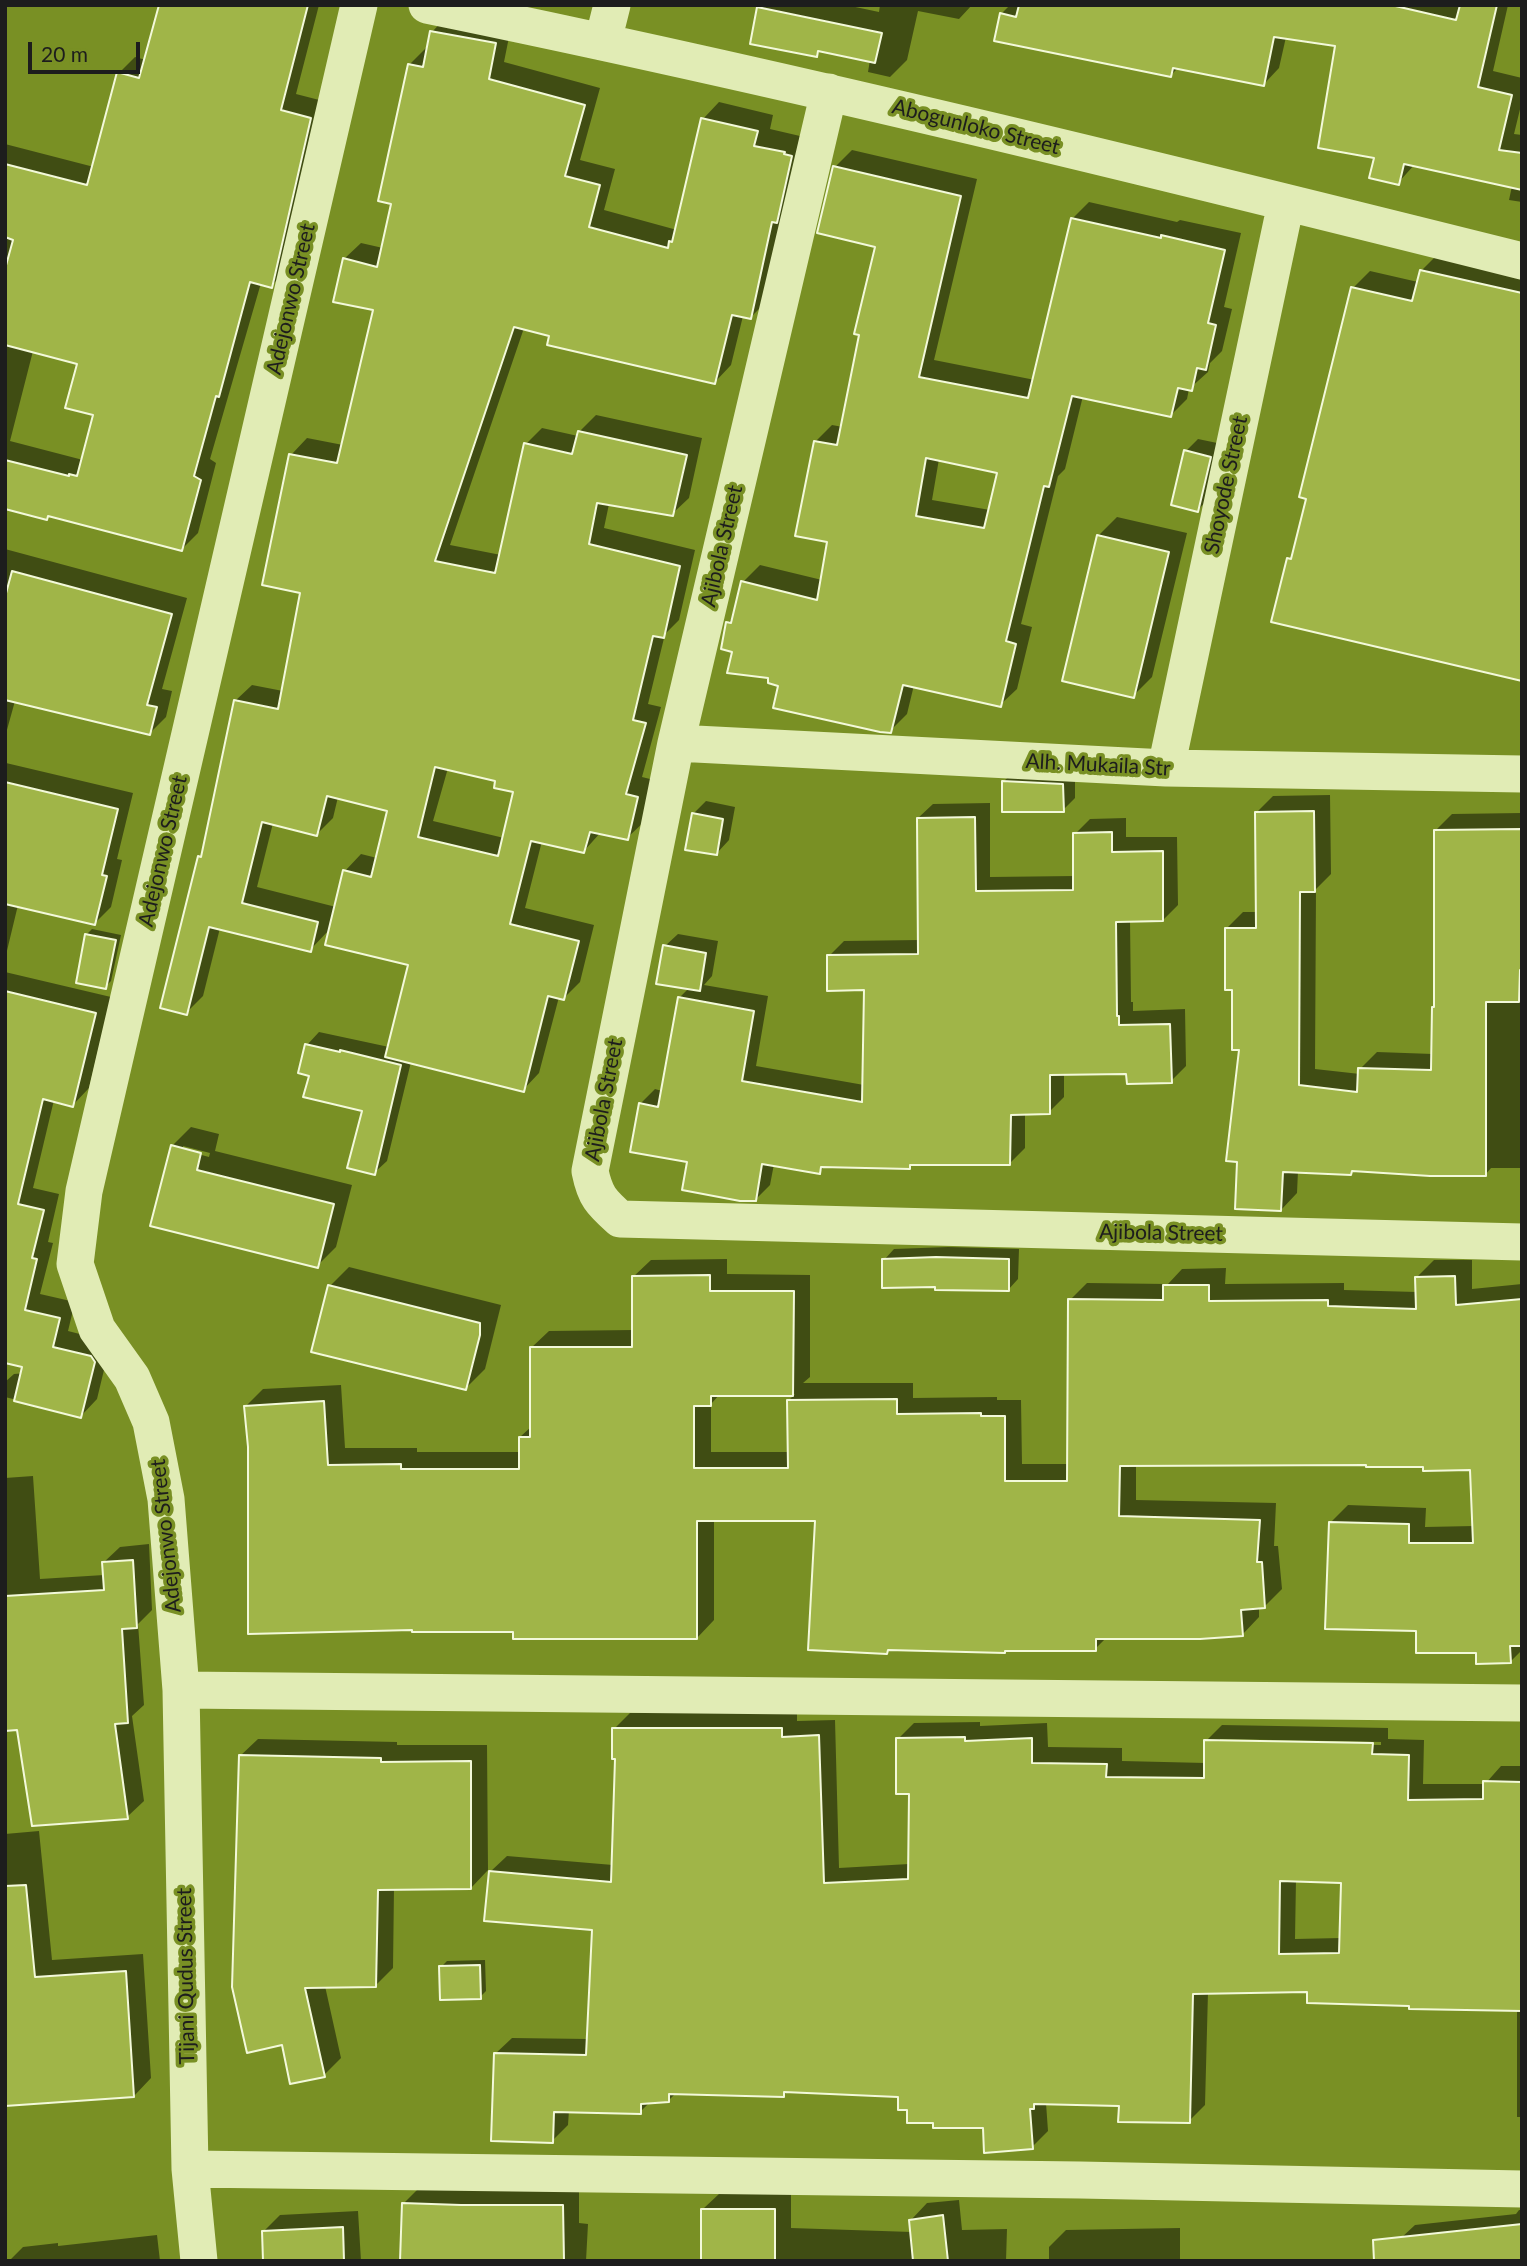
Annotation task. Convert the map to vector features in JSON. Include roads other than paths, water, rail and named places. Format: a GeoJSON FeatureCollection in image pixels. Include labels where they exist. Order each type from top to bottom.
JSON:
{"type":"FeatureCollection","features":[{"type":"Feature","properties":{"kind":"street","name":"Adejonwo Street"},"geometry":{"type":"LineString","coordinates":[[181,1690],[166,1499],[151,1422],[132,1378],[97,1329],[75,1264],[84,1191],[359,5]]}},
{"type":"Feature","properties":{"kind":"street","name":"Abogunloko Street"},"geometry":{"type":"LineString","coordinates":[[427,5],[829,92],[1522,261]]}},
{"type":"Feature","properties":{"kind":"street"},"geometry":{"type":"LineString","coordinates":[[603,41],[612,5]]}},
{"type":"Feature","properties":{"kind":"street","name":"Ajibola Street"},"geometry":{"type":"LineString","coordinates":[[829,92],[676,743],[590,1171],[594,1191],[602,1203],[620,1219],[1522,1242]]}},
{"type":"Feature","properties":{"kind":"street","name":"Shoyode Street"},"geometry":{"type":"LineString","coordinates":[[1166,768],[1286,202]]}},
{"type":"Feature","properties":{"kind":"street","name":"Alh. Mukaila Str"},"geometry":{"type":"LineString","coordinates":[[676,743],[1166,768],[1522,774]]}},
{"type":"Feature","properties":{"kind":"street"},"geometry":{"type":"LineString","coordinates":[[181,1690],[1522,1703]]}},
{"type":"Feature","properties":{"kind":"street","name":"Tijani Qudus Street"},"geometry":{"type":"LineString","coordinates":[[181,1690],[190,2169],[199,2261]]}},
{"type":"Feature","properties":{"kind":"street"},"geometry":{"type":"LineString","coordinates":[[190,2169],[1094,2180],[1522,2189]]}}]}
